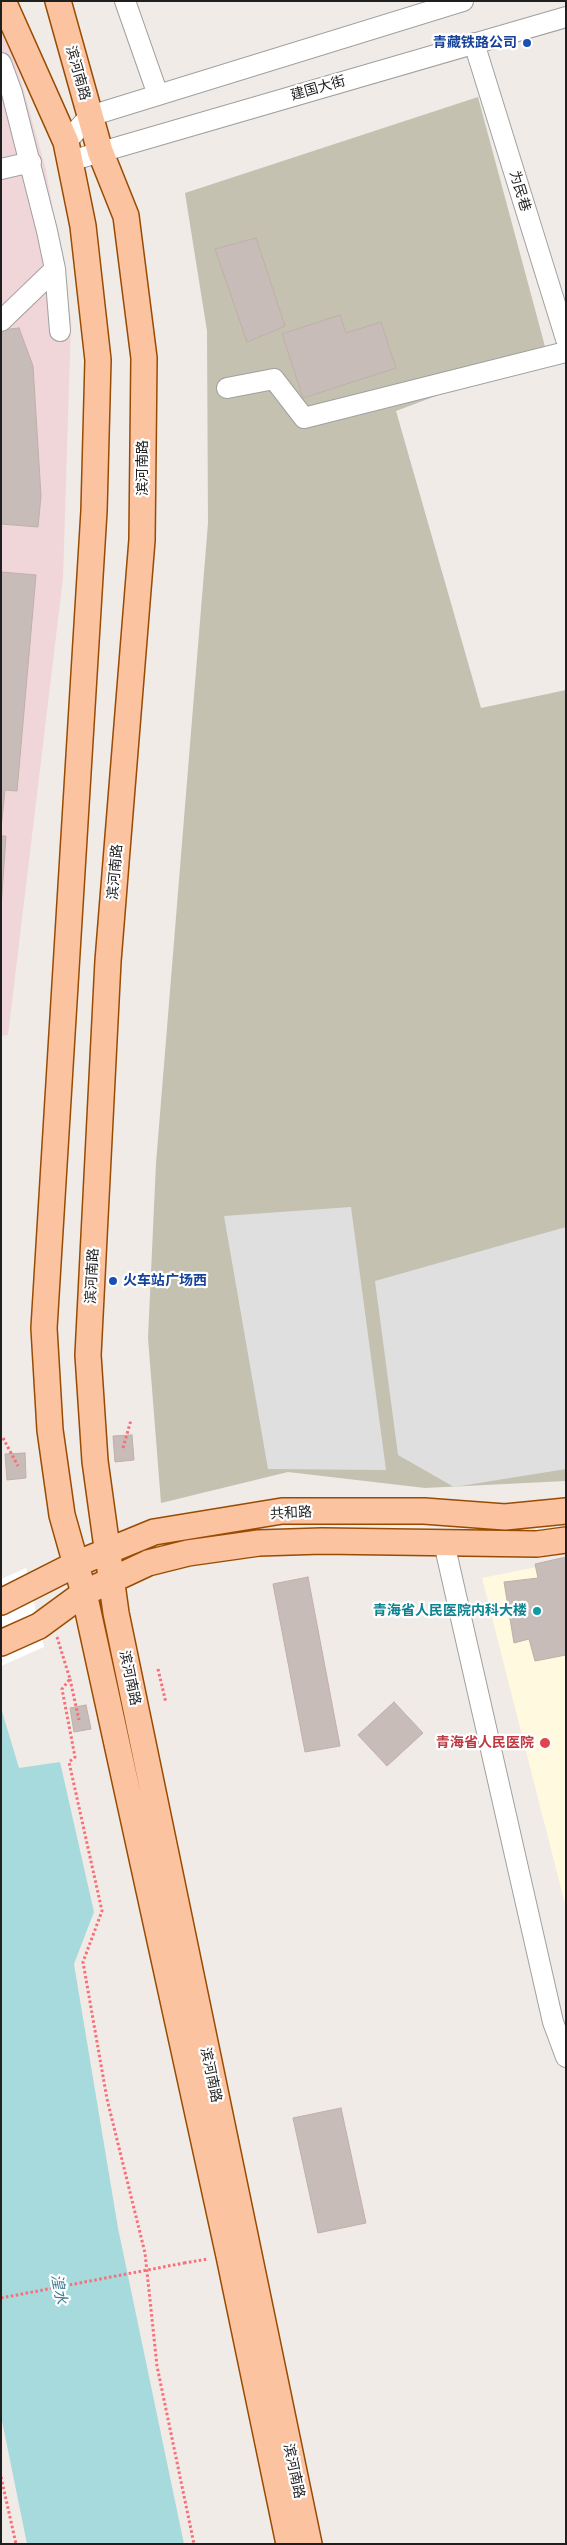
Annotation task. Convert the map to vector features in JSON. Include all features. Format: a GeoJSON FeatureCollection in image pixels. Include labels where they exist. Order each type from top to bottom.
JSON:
{"type":"FeatureCollection","features":[{"type":"Feature","properties":{"kind":"main road"},"geometry":{"type":"LineString","coordinates":[[4,1],[68,151],[83,226],[98,360],[94,511],[44,1328],[51,1440],[62,1515],[84,1593],[229,2256],[289,2544]]}},
{"type":"Feature","properties":{"kind":"main road","name":"滨河南路"},"geometry":{"type":"LineString","coordinates":[[58,1],[100,151],[126,216],[144,358],[142,540],[108,961],[88,1355],[95,1461],[111,1581],[309,2544]]}},
{"type":"Feature","properties":{"kind":"main road","name":"共和路"},"geometry":{"type":"LineString","coordinates":[[1,1602],[76,1564],[154,1532],[282,1511],[424,1511],[505,1516],[566,1511]]}},
{"type":"Feature","properties":{"kind":"main road","name":"共和路"},"geometry":{"type":"LineString","coordinates":[[1,1643],[48,1632],[84,1593],[148,1564],[188,1553],[259,1542],[537,1544],[566,1540]]}},
{"type":"Feature","properties":{"kind":"street"},"geometry":{"type":"LineString","coordinates":[[125,1],[158,95]]}},
{"type":"Feature","properties":{"kind":"street"},"geometry":{"type":"LineString","coordinates":[[68,151],[90,116],[463,1]]}},
{"type":"Feature","properties":{"kind":"street","name":"建国大街"},"geometry":{"type":"LineString","coordinates":[[68,151],[100,151],[566,16]]}},
{"type":"Feature","properties":{"kind":"street","name":"为民巷"},"geometry":{"type":"LineString","coordinates":[[474,43],[566,338]]}},
{"type":"Feature","properties":{"kind":"street"},"geometry":{"type":"LineString","coordinates":[[1,63],[12,93],[31,162],[55,269],[60,331]]}},
{"type":"Feature","properties":{"kind":"street"},"geometry":{"type":"LineString","coordinates":[[1,170],[31,162]]}},
{"type":"Feature","properties":{"kind":"street"},"geometry":{"type":"LineString","coordinates":[[1,321],[55,269]]}},
{"type":"Feature","properties":{"kind":"street"},"geometry":{"type":"LineString","coordinates":[[227,388],[274,379],[304,418],[566,352]]}},
{"type":"Feature","properties":{"kind":"street"},"geometry":{"type":"LineString","coordinates":[[444,1543],[550,2012],[566,2058]]}},
{"type":"Feature","properties":{"kind":"path"},"geometry":{"type":"LineString","coordinates":[[122,1448],[131,1420]]}},
{"type":"Feature","properties":{"kind":"path"},"geometry":{"type":"LineString","coordinates":[[3,1438],[18,1466]]}},
{"type":"Feature","properties":{"kind":"path"},"geometry":{"type":"LineString","coordinates":[[48,1632],[70,1679],[79,1720]]}},
{"type":"Feature","properties":{"kind":"path"},"geometry":{"type":"LineString","coordinates":[[158,1669],[166,1703]]}},
{"type":"Feature","properties":{"kind":"path"},"geometry":{"type":"LineString","coordinates":[[70,1679],[62,1689],[75,1757],[70,1762],[102,1911],[83,1962],[107,2099],[145,2253],[157,2366],[194,2544]]}},
{"type":"Feature","properties":{"kind":"path"},"geometry":{"type":"LineString","coordinates":[[1,2298],[184,2262]]}},
{"type":"Feature","properties":{"kind":"path"},"geometry":{"type":"LineString","coordinates":[[1,2478],[16,2544]]}},
{"type":"Feature","properties":{"kind":"shaded area"},"geometry":{"type":"Polygon","coordinates":[[[1,22],[19,74],[46,170],[71,320],[63,578],[8,1035],[1,1036],[1,22]]]}},
{"type":"Feature","properties":{"kind":"shaded area"},"geometry":{"type":"Polygon","coordinates":[[[478,97],[547,354],[396,411],[481,708],[566,690],[566,1481],[425,1488],[288,1472],[161,1503],[148,1338],[156,1163],[208,523],[207,331],[185,193],[478,97]]]}},
{"type":"Feature","properties":{"kind":"shaded area"},"geometry":{"type":"Polygon","coordinates":[[[351,1207],[386,1470],[268,1469],[224,1216],[351,1207]]]}},
{"type":"Feature","properties":{"kind":"shaded area"},"geometry":{"type":"Polygon","coordinates":[[[566,1227],[566,1469],[454,1487],[398,1455],[375,1281],[566,1227]]]}},
{"type":"Feature","properties":{"kind":"shaded area","name":"青海省人民医院"},"geometry":{"type":"Polygon","coordinates":[[[566,1561],[566,1908],[482,1578],[566,1561]]]}},
{"type":"Feature","properties":{"kind":"water","name":"湟水"},"geometry":{"type":"Polygon","coordinates":[[[1,1708],[19,1768],[60,1762],[94,1912],[74,1964],[118,2228],[184,2544],[27,2544],[1,2416],[1,1708]]]}},
{"type":"Feature","properties":{"kind":"pier"},"geometry":{"type":"Polygon","coordinates":[[[26,1568],[44,1647],[1,1666],[1,1579],[26,1568]]]}},
{"type":"Feature","properties":{"kind":"building"},"geometry":{"type":"Polygon","coordinates":[[[256,238],[285,326],[247,342],[215,249],[256,238]]]}},
{"type":"Feature","properties":{"kind":"building"},"geometry":{"type":"Polygon","coordinates":[[[340,315],[346,333],[381,322],[396,368],[303,398],[282,334],[340,315]]]}},
{"type":"Feature","properties":{"kind":"building"},"geometry":{"type":"Polygon","coordinates":[[[19,328],[33,366],[41,496],[38,527],[1,524],[1,330],[19,328]]]}},
{"type":"Feature","properties":{"kind":"building"},"geometry":{"type":"Polygon","coordinates":[[[1,572],[36,575],[17,791],[5,790],[1,829],[1,572]]]}},
{"type":"Feature","properties":{"kind":"building"},"geometry":{"type":"Polygon","coordinates":[[[1,836],[6,836],[1,908],[1,836]]]}},
{"type":"Feature","properties":{"kind":"building"},"geometry":{"type":"Polygon","coordinates":[[[132,1435],[134,1460],[115,1462],[113,1436],[132,1435]]]}},
{"type":"Feature","properties":{"kind":"building"},"geometry":{"type":"Polygon","coordinates":[[[25,1453],[26,1478],[7,1480],[5,1454],[25,1453]]]}},
{"type":"Feature","properties":{"kind":"building","name":"青海省人民医院内科大楼"},"geometry":{"type":"Polygon","coordinates":[[[566,1557],[566,1655],[535,1661],[529,1639],[514,1643],[504,1582],[538,1578],[535,1564],[566,1557]]]}},
{"type":"Feature","properties":{"kind":"building"},"geometry":{"type":"Polygon","coordinates":[[[308,1577],[340,1746],[305,1752],[273,1584],[308,1577]]]}},
{"type":"Feature","properties":{"kind":"building"},"geometry":{"type":"Polygon","coordinates":[[[394,1702],[423,1733],[387,1766],[358,1735],[394,1702]]]}},
{"type":"Feature","properties":{"kind":"building"},"geometry":{"type":"Polygon","coordinates":[[[86,1705],[91,1729],[74,1732],[70,1708],[86,1705]]]}},
{"type":"Feature","properties":{"kind":"building"},"geometry":{"type":"Polygon","coordinates":[[[341,2108],[366,2223],[318,2233],[293,2118],[341,2108]]]}},
{"type":"Feature","properties":{"kind":"place","name":"青藏铁路公司"},"geometry":{"type":"Point","coordinates":[527,43]}},
{"type":"Feature","properties":{"kind":"place","name":"火车站广场西"},"geometry":{"type":"Point","coordinates":[113,1281]}},
{"type":"Feature","properties":{"kind":"place","name":"青海省人民医院内科大楼"},"geometry":{"type":"Point","coordinates":[537,1611]}},
{"type":"Feature","properties":{"kind":"place","name":"青海省人民医院"},"geometry":{"type":"Point","coordinates":[545,1743]}}]}
